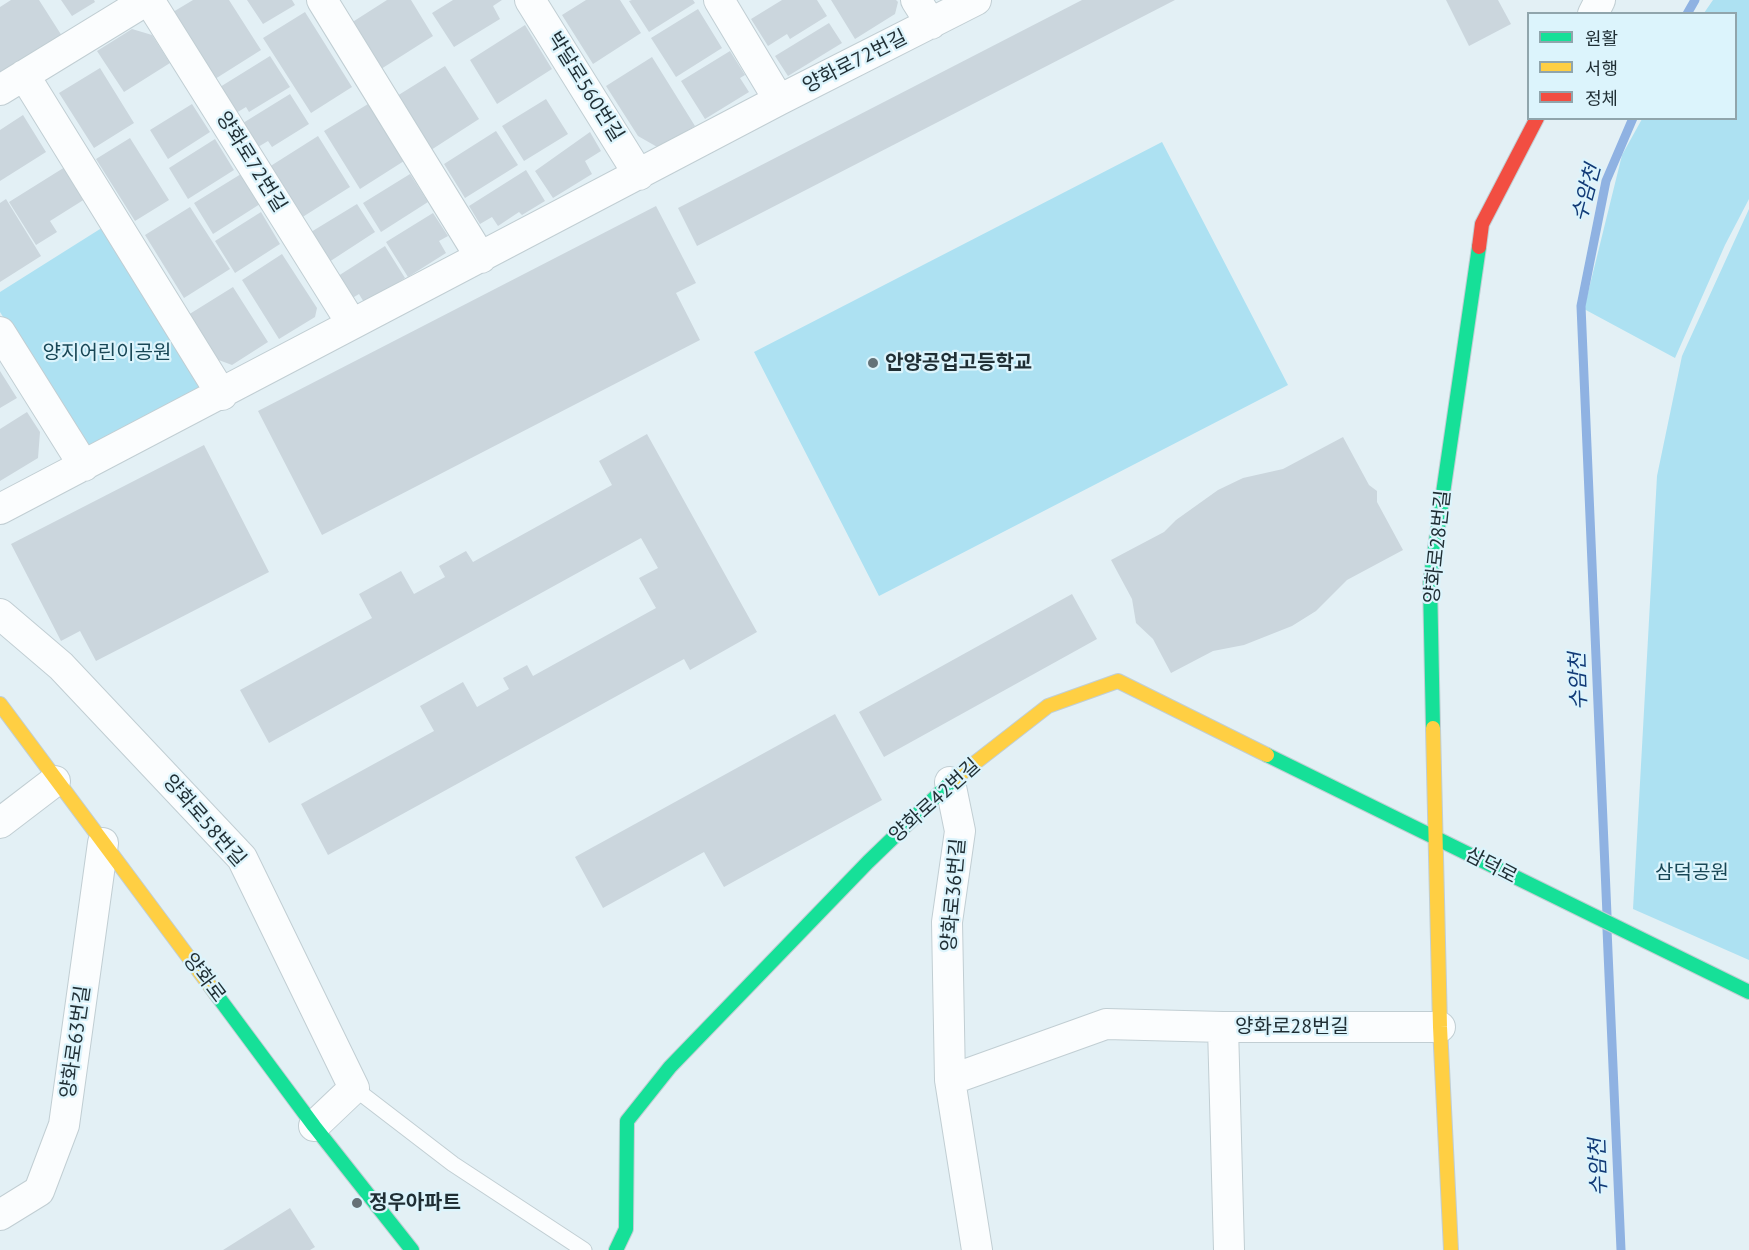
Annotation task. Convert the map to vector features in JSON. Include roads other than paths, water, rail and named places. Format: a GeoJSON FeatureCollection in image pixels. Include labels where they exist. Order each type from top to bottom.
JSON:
{"type":"FeatureCollection","features":[{"type":"Feature","properties":{"kind":"street"},"geometry":{"type":"LineString","coordinates":[[148,0],[12,83],[222,394]]}},
{"type":"Feature","properties":{"kind":"street","name":"양화로72번길"},"geometry":{"type":"LineString","coordinates":[[148,0],[352,324]]}},
{"type":"Feature","properties":{"kind":"street"},"geometry":{"type":"LineString","coordinates":[[322,0],[481,258]]}},
{"type":"Feature","properties":{"kind":"street","name":"박달로560번길"},"geometry":{"type":"LineString","coordinates":[[531,0],[639,175]]}},
{"type":"Feature","properties":{"kind":"street","name":"양화로72번길"},"geometry":{"type":"LineString","coordinates":[[719,0],[778,100]]}},
{"type":"Feature","properties":{"kind":"street","name":"양화로72번길"},"geometry":{"type":"LineString","coordinates":[[0,509],[639,175],[778,100],[924,12],[976,0]]}},
{"type":"Feature","properties":{"kind":"street","name":"양화로28번길"},"geometry":{"type":"LineString","coordinates":[[1451,1250],[1434,838],[1430,582],[1482,224],[1536,120]]}},
{"type":"Feature","properties":{"kind":"street"},"geometry":{"type":"LineString","coordinates":[[0,332],[84,466]]}},
{"type":"Feature","properties":{"kind":"street","name":"양화로58번길"},"geometry":{"type":"LineString","coordinates":[[0,614],[61,666],[242,858],[354,1088]]}},
{"type":"Feature","properties":{"kind":"street","name":"양화로42번길"},"geometry":{"type":"LineString","coordinates":[[616,1250],[626,1229],[627,1121],[670,1067],[860,870],[950,782],[1048,706],[1118,681],[1434,838]]}},
{"type":"Feature","properties":{"kind":"street","name":"양화로"},"geometry":{"type":"LineString","coordinates":[[0,704],[55,781],[314,1126],[412,1250]]}},
{"type":"Feature","properties":{"kind":"street"},"geometry":{"type":"LineString","coordinates":[[0,823],[55,781]]}},
{"type":"Feature","properties":{"kind":"street","name":"양화로36번길"},"geometry":{"type":"LineString","coordinates":[[950,782],[960,831],[947,922],[950,1080],[977,1250]]}},
{"type":"Feature","properties":{"kind":"street","name":"삼덕로"},"geometry":{"type":"LineString","coordinates":[[1434,838],[1749,992]]}},
{"type":"Feature","properties":{"kind":"street","name":"양화로63번길"},"geometry":{"type":"LineString","coordinates":[[0,1215],[39,1191],[64,1125],[103,843]]}},
{"type":"Feature","properties":{"kind":"street"},"geometry":{"type":"LineString","coordinates":[[950,1080],[1106,1024],[1223,1027]]}},
{"type":"Feature","properties":{"kind":"street","name":"양화로28번길"},"geometry":{"type":"LineString","coordinates":[[1229,1250],[1223,1027],[1440,1027]]}},
{"type":"Feature","properties":{"kind":"street"},"geometry":{"type":"LineString","coordinates":[[314,1126],[354,1088]]}},
{"type":"Feature","properties":{"kind":"lane"},"geometry":{"type":"LineString","coordinates":[[354,1088],[453,1164],[584,1250]]}},
{"type":"Feature","properties":{"kind":"waterway","name":"수암천"},"geometry":{"type":"LineString","coordinates":[[1688,12],[1695,0]]}},
{"type":"Feature","properties":{"kind":"waterway","name":"수암천"},"geometry":{"type":"LineString","coordinates":[[1607,915],[1581,306],[1606,181],[1632,120]]}},
{"type":"Feature","properties":{"kind":"waterway","name":"수암천"},"geometry":{"type":"LineString","coordinates":[[1607,929],[1621,1250]]}},
{"type":"Feature","properties":{"kind":"place","name":"안양공업고등학교"},"geometry":{"type":"Point","coordinates":[873,363]}},
{"type":"Feature","properties":{"kind":"place","name":"정우아파트"},"geometry":{"type":"Point","coordinates":[357,1203]}},
{"type":"Feature","properties":{"kind":"park label","name":"양지어린이공원"},"geometry":{"type":"Point","coordinates":[107,353]}},
{"type":"Feature","properties":{"kind":"park label","name":"삼덕공원"},"geometry":{"type":"Point","coordinates":[1692,873]}}]}
